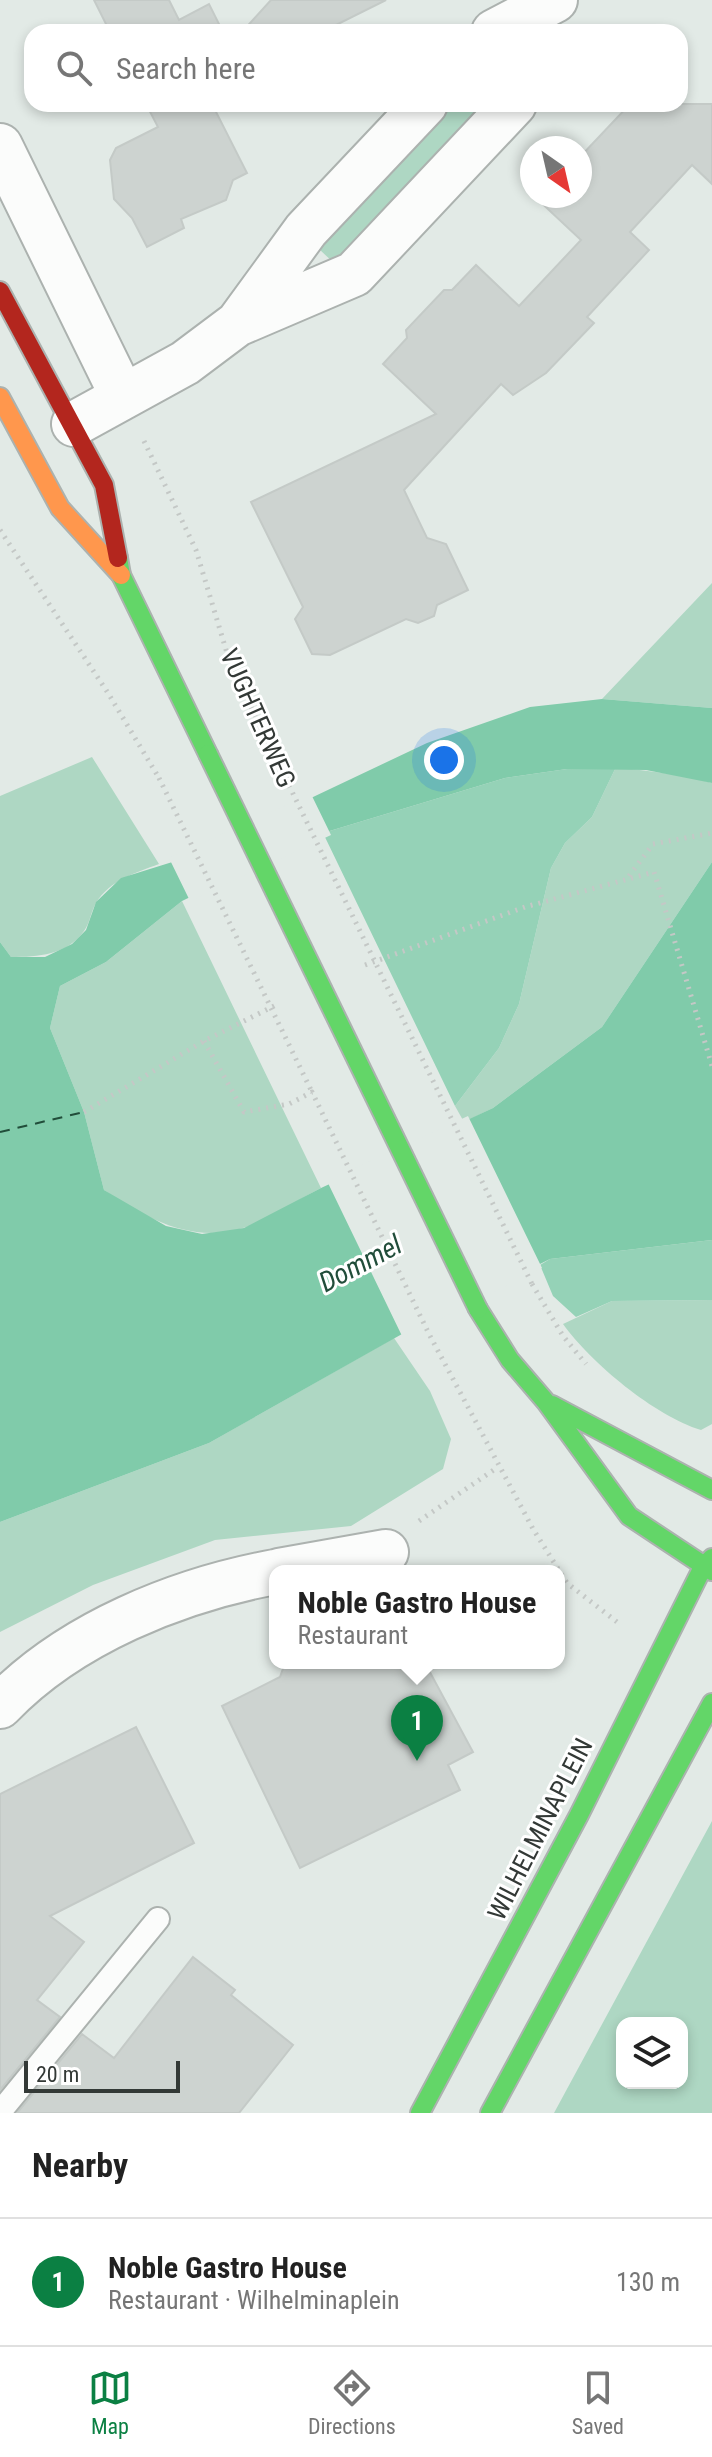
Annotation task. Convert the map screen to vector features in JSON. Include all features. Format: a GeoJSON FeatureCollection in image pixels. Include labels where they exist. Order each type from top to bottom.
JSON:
{"type":"FeatureCollection","features":[{"type":"Feature","properties":{"kind":"main road"},"geometry":{"type":"LineString","coordinates":[[0,291],[104,485],[121,575]]}},
{"type":"Feature","properties":{"kind":"main road"},"geometry":{"type":"LineString","coordinates":[[0,397],[12,450],[121,575]]}},
{"type":"Feature","properties":{"kind":"main road","name":"WILHELMINAPLEIN"},"geometry":{"type":"LineString","coordinates":[[121,575],[478,1309],[510,1360],[546,1402],[629,1516],[709,1565],[659,1649],[579,1815],[420,2113]]}},
{"type":"Feature","properties":{"kind":"main road","name":"WILHELMINAPLEIN"},"geometry":{"type":"LineString","coordinates":[[546,1402],[712,1490]]}},
{"type":"Feature","properties":{"kind":"main road"},"geometry":{"type":"LineString","coordinates":[[490,2113],[712,1703]]}},
{"type":"Feature","properties":{"kind":"street"},"geometry":{"type":"LineString","coordinates":[[509,24],[555,0]]}},
{"type":"Feature","properties":{"kind":"street"},"geometry":{"type":"LineString","coordinates":[[564,24],[574,0]]}},
{"type":"Feature","properties":{"kind":"street"},"geometry":{"type":"LineString","coordinates":[[237,324],[306,230],[417,112]]}},
{"type":"Feature","properties":{"kind":"street"},"geometry":{"type":"LineString","coordinates":[[74,424],[185,363],[237,324],[354,274],[506,112]]}},
{"type":"Feature","properties":{"kind":"street"},"geometry":{"type":"LineString","coordinates":[[0,146],[123,397]]}},
{"type":"Feature","properties":{"kind":"street"},"geometry":{"type":"LineString","coordinates":[[311,1565],[386,1552]]}},
{"type":"Feature","properties":{"kind":"street"},"geometry":{"type":"LineString","coordinates":[[0,1706],[73,1650],[135,1614],[221,1582],[269,1573]]}},
{"type":"Feature","properties":{"kind":"lane"},"geometry":{"type":"LineString","coordinates":[[0,2112],[158,1919]]}},
{"type":"Feature","properties":{"kind":"path","name":"VUGHTERWEG"},"geometry":{"type":"LineString","coordinates":[[123,397],[196,550],[230,663],[261,728],[532,1284],[563,1336],[593,1370]]}},
{"type":"Feature","properties":{"kind":"path"},"geometry":{"type":"LineString","coordinates":[[0,530],[108,693],[159,778],[429,1334],[498,1467],[555,1565]]}},
{"type":"Feature","properties":{"kind":"path"},"geometry":{"type":"LineString","coordinates":[[629,877],[653,844],[712,833]]}},
{"type":"Feature","properties":{"kind":"path"},"geometry":{"type":"LineString","coordinates":[[351,971],[392,953],[525,907],[654,872],[712,1066]]}},
{"type":"Feature","properties":{"kind":"path"},"geometry":{"type":"LineString","coordinates":[[84,1112],[204,1041],[284,1001]]}},
{"type":"Feature","properties":{"kind":"path"},"geometry":{"type":"LineString","coordinates":[[204,1041],[244,1112],[289,1104],[312,1092]]}},
{"type":"Feature","properties":{"kind":"path"},"geometry":{"type":"LineString","coordinates":[[386,1552],[414,1525],[498,1467]]}},
{"type":"Feature","properties":{"kind":"shaded area"},"geometry":{"type":"Polygon","coordinates":[[[442,112],[482,112],[336,265],[319,249],[319,241],[442,112]]]}},
{"type":"Feature","properties":{"kind":"shaded area"},"geometry":{"type":"Polygon","coordinates":[[[712,583],[712,708],[602,699],[712,583]]]}},
{"type":"Feature","properties":{"kind":"shaded area"},"geometry":{"type":"Polygon","coordinates":[[[92,757],[159,864],[108,888],[96,903],[84,931],[69,945],[51,953],[11,957],[0,942],[0,796],[92,757]]]}},
{"type":"Feature","properties":{"kind":"shaded area"},"geometry":{"type":"Polygon","coordinates":[[[616,767],[687,776],[712,783],[712,862],[602,1027],[493,1108],[464,1122],[455,1106],[499,1048],[519,1004],[551,868],[565,843],[592,817],[616,767]]]}},
{"type":"Feature","properties":{"kind":"shaded area"},"geometry":{"type":"Polygon","coordinates":[[[616,767],[592,817],[565,843],[551,868],[519,1004],[499,1048],[455,1106],[323,833],[505,778],[567,769],[616,767]]]}},
{"type":"Feature","properties":{"kind":"shaded area"},"geometry":{"type":"Polygon","coordinates":[[[182,901],[321,1188],[263,1220],[224,1232],[206,1233],[170,1226],[104,1190],[84,1112],[50,1028],[60,986],[106,962],[182,901]]]}},
{"type":"Feature","properties":{"kind":"shaded area"},"geometry":{"type":"Polygon","coordinates":[[[712,1240],[712,1300],[612,1301],[576,1317],[553,1296],[540,1265],[550,1259],[712,1240]]]}},
{"type":"Feature","properties":{"kind":"shaded area"},"geometry":{"type":"Polygon","coordinates":[[[712,1300],[712,1424],[701,1430],[664,1413],[625,1386],[590,1355],[563,1324],[612,1301],[712,1300]]]}},
{"type":"Feature","properties":{"kind":"shaded area"},"geometry":{"type":"Polygon","coordinates":[[[394,1338],[430,1391],[451,1439],[443,1469],[351,1526],[215,1540],[93,1585],[0,1632],[0,1522],[209,1443],[394,1338]]]}},
{"type":"Feature","properties":{"kind":"shaded area"},"geometry":{"type":"Polygon","coordinates":[[[712,1821],[712,2113],[554,2113],[712,1821]]]}},
{"type":"Feature","properties":{"kind":"water","name":"Dommel"},"geometry":{"type":"Polygon","coordinates":[[[602,699],[712,708],[712,783],[646,770],[567,769],[505,778],[323,833],[182,901],[106,962],[60,986],[50,1028],[84,1112],[104,1190],[166,1226],[202,1234],[244,1228],[321,1188],[493,1108],[602,1027],[712,862],[712,1240],[550,1259],[418,1325],[209,1443],[0,1522],[0,942],[11,957],[45,957],[72,944],[86,930],[96,902],[121,878],[182,859],[427,743],[530,707],[602,699]]]}},
{"type":"Feature","properties":{"kind":"pier"},"geometry":{"type":"Polygon","coordinates":[[[311,794],[331,835],[190,901],[169,858],[311,794]]]}},
{"type":"Feature","properties":{"kind":"pier"},"geometry":{"type":"Polygon","coordinates":[[[468,1116],[542,1268],[403,1338],[327,1181],[468,1116]]]}},
{"type":"Feature","properties":{"kind":"building"},"geometry":{"type":"Polygon","coordinates":[[[94,0],[169,0],[179,20],[209,4],[219,24],[106,24],[94,0]]]}},
{"type":"Feature","properties":{"kind":"building"},"geometry":{"type":"Polygon","coordinates":[[[271,0],[386,0],[338,24],[249,24],[271,0]]]}},
{"type":"Feature","properties":{"kind":"building"},"geometry":{"type":"Polygon","coordinates":[[[688,104],[712,104],[712,184],[692,165],[630,232],[649,250],[587,317],[594,323],[546,373],[513,395],[501,384],[404,490],[427,538],[446,544],[468,590],[437,605],[434,616],[418,623],[406,619],[330,655],[312,654],[295,619],[303,607],[251,502],[436,414],[383,364],[407,338],[406,330],[444,290],[452,290],[476,265],[519,306],[581,240],[547,208],[592,208],[592,144],[622,112],[688,112],[688,104]]]}},
{"type":"Feature","properties":{"kind":"building"},"geometry":{"type":"Polygon","coordinates":[[[150,112],[216,112],[247,173],[233,180],[226,200],[181,219],[184,228],[147,247],[132,218],[114,199],[110,160],[116,148],[158,127],[150,112]]]}},
{"type":"Feature","properties":{"kind":"building"},"geometry":{"type":"Polygon","coordinates":[[[283,1669],[428,1669],[473,1752],[448,1765],[460,1790],[300,1868],[222,1706],[280,1677],[283,1669]]]}},
{"type":"Feature","properties":{"kind":"building"},"geometry":{"type":"Polygon","coordinates":[[[136,1727],[194,1843],[50,1916],[84,1942],[37,2000],[60,2017],[0,2090],[0,1794],[136,1727]]]}},
{"type":"Feature","properties":{"kind":"building"},"geometry":{"type":"Polygon","coordinates":[[[193,1957],[235,1990],[231,1995],[293,2045],[239,2113],[17,2113],[82,2034],[114,2058],[193,1957]]]}},
{"type":"Feature","properties":{"kind":"ferry route"},"geometry":{"type":"LineString","coordinates":[[0,1132],[84,1112]]}},
{"type":"Feature","properties":{"kind":"traffic: fast"},"geometry":{"type":"LineString","coordinates":[[118,558],[121,575],[208,754]]}},
{"type":"Feature","properties":{"kind":"traffic: fast"},"geometry":{"type":"LineString","coordinates":[[208,754],[478,1309]]}},
{"type":"Feature","properties":{"kind":"traffic: fast"},"geometry":{"type":"LineString","coordinates":[[478,1309],[510,1360],[546,1402],[629,1516],[712,1571]]}},
{"type":"Feature","properties":{"kind":"traffic: fast"},"geometry":{"type":"LineString","coordinates":[[552,1405],[712,1490]]}},
{"type":"Feature","properties":{"kind":"traffic: fast"},"geometry":{"type":"LineString","coordinates":[[420,2113],[579,1815],[703,1567],[712,1558]]}},
{"type":"Feature","properties":{"kind":"traffic: fast"},"geometry":{"type":"LineString","coordinates":[[490,2113],[712,1703]]}},
{"type":"Feature","properties":{"kind":"traffic: slow"},"geometry":{"type":"LineString","coordinates":[[0,397],[60,508],[121,575]]}},
{"type":"Feature","properties":{"kind":"traffic: jam"},"geometry":{"type":"LineString","coordinates":[[0,291],[104,485],[118,558]]}},
{"type":"Feature","properties":{"kind":"place","name":"Noble Gastro House"},"geometry":{"type":"Point","coordinates":[417,1761]}}]}
